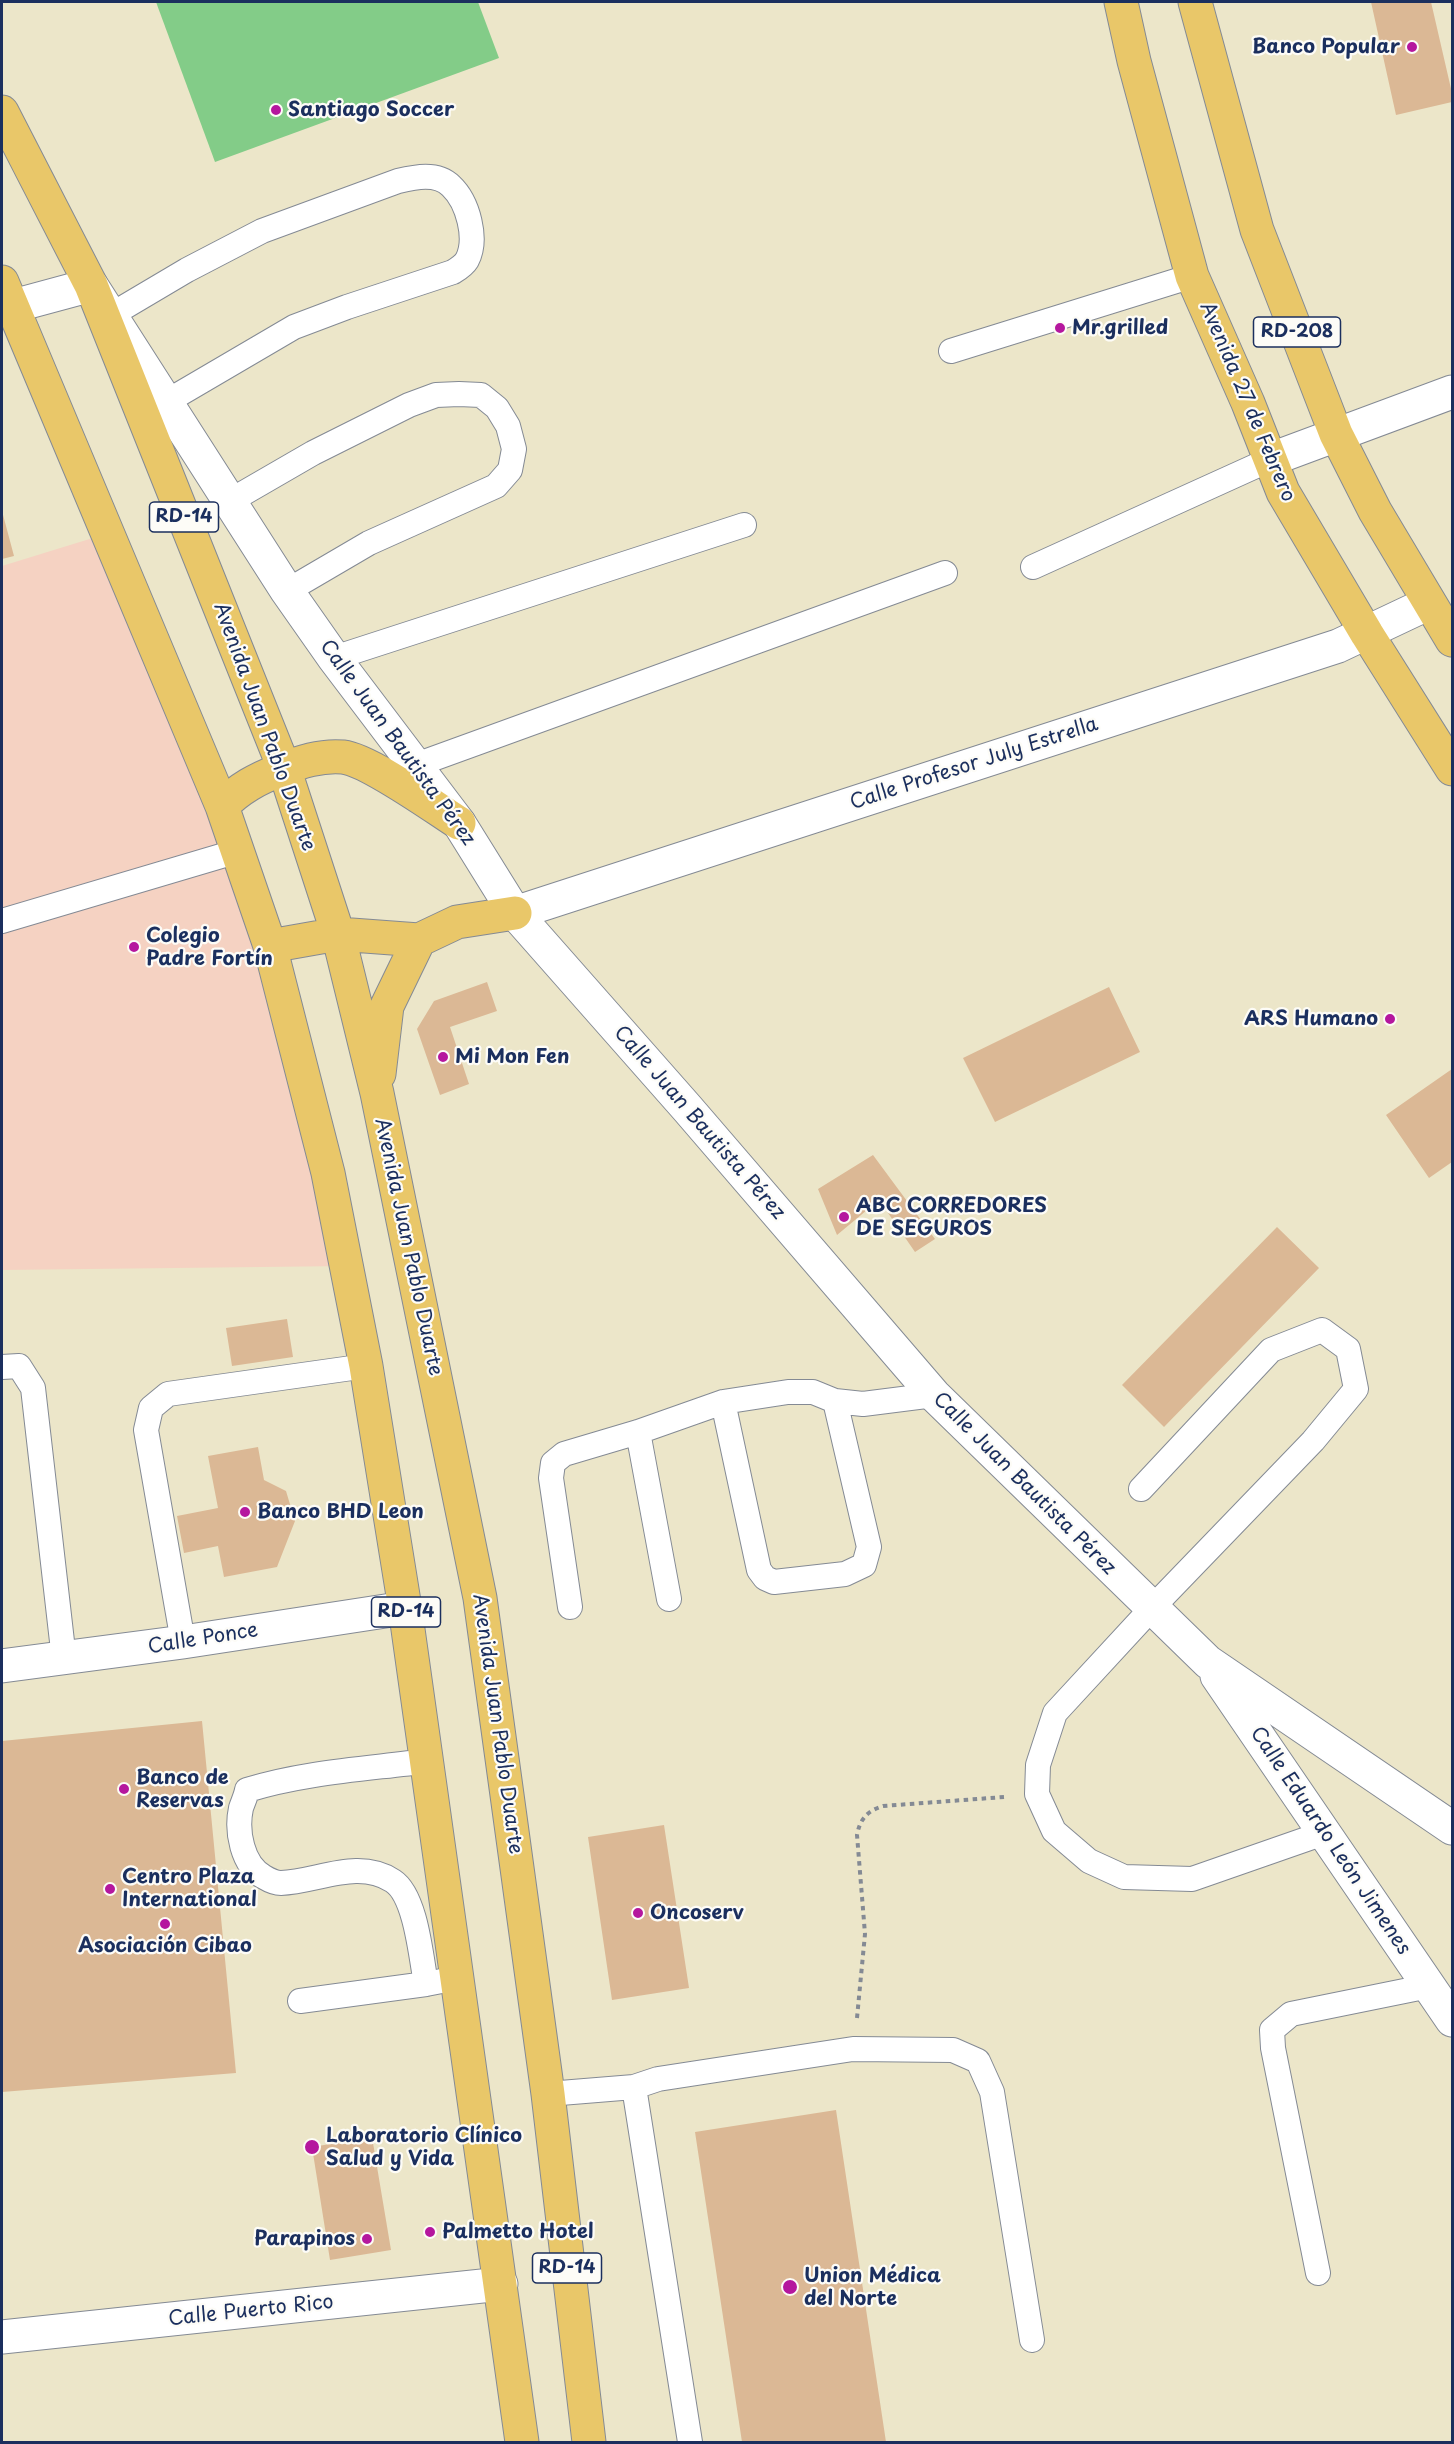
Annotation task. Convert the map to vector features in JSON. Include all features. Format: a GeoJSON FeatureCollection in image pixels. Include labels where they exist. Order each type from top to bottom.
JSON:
{"type":"FeatureCollection","features":[{"type":"Feature","properties":{"kind":"main road","name":"Avenida 27 de Febrero"},"geometry":{"type":"LineString","coordinates":[[1121,2],[1134,61],[1192,276],[1248,403],[1269,460],[1283,492],[1366,634],[1452,769]]}},
{"type":"Feature","properties":{"kind":"main road","name":"RD-208"},"geometry":{"type":"LineString","coordinates":[[1195,2],[1257,231],[1336,434],[1374,511],[1452,640]]}},
{"type":"Feature","properties":{"kind":"main road","name":"Avenida Juan Pablo Duarte"},"geometry":{"type":"LineString","coordinates":[[2,112],[91,285],[284,768],[338,934],[377,1093],[480,1598],[548,2094],[589,2442]]}},
{"type":"Feature","properties":{"kind":"main road","name":"RD-14"},"geometry":{"type":"LineString","coordinates":[[5,298],[222,806],[270,946],[328,1173],[366,1366],[405,1608],[501,2284]]}},
{"type":"Feature","properties":{"kind":"main road"},"geometry":{"type":"LineString","coordinates":[[222,806],[246,785],[284,768],[315,758],[345,757],[373,769],[459,822]]}},
{"type":"Feature","properties":{"kind":"main road"},"geometry":{"type":"LineString","coordinates":[[270,946],[338,934],[418,940],[457,922],[515,913]]}},
{"type":"Feature","properties":{"kind":"main road"},"geometry":{"type":"LineString","coordinates":[[377,1093],[387,1006],[418,940]]}},
{"type":"Feature","properties":{"kind":"main road"},"geometry":{"type":"LineString","coordinates":[[501,2284],[522,2442]]}},
{"type":"Feature","properties":{"kind":"street"},"geometry":{"type":"LineString","coordinates":[[5,298],[91,285]]}},
{"type":"Feature","properties":{"kind":"street","name":"Calle Juan Bautista Pérez"},"geometry":{"type":"LineString","coordinates":[[91,285],[287,591],[334,658],[459,822],[515,913],[687,1108],[934,1395],[1208,1662],[1452,1828]]}},
{"type":"Feature","properties":{"kind":"street"},"geometry":{"type":"LineString","coordinates":[[1269,460],[1452,392]]}},
{"type":"Feature","properties":{"kind":"street","name":"Calle Profesor July Estrella"},"geometry":{"type":"LineString","coordinates":[[515,913],[1338,646],[1429,603]]}},
{"type":"Feature","properties":{"kind":"street","name":"Calle Ponce"},"geometry":{"type":"LineString","coordinates":[[2,1666],[183,1642],[405,1608]]}},
{"type":"Feature","properties":{"kind":"street","name":"Calle Eduardo León Jimenes"},"geometry":{"type":"LineString","coordinates":[[1208,1662],[1452,2020]]}},
{"type":"Feature","properties":{"kind":"street","name":"Calle Puerto Rico"},"geometry":{"type":"LineString","coordinates":[[2,2337],[501,2284]]}},
{"type":"Feature","properties":{"kind":"lane"},"geometry":{"type":"LineString","coordinates":[[111,315],[187,270],[262,231],[398,180],[418,176],[432,177],[451,185],[462,201],[470,222],[472,244],[466,261],[453,272],[294,327],[166,402]]}},
{"type":"Feature","properties":{"kind":"lane"},"geometry":{"type":"LineString","coordinates":[[951,351],[1192,276]]}},
{"type":"Feature","properties":{"kind":"lane"},"geometry":{"type":"LineString","coordinates":[[230,501],[313,453],[427,398],[459,394],[481,395],[497,408],[508,426],[514,449],[510,470],[496,486],[369,543],[287,591]]}},
{"type":"Feature","properties":{"kind":"lane"},"geometry":{"type":"LineString","coordinates":[[1033,567],[1269,460]]}},
{"type":"Feature","properties":{"kind":"lane"},"geometry":{"type":"LineString","coordinates":[[334,658],[744,525]]}},
{"type":"Feature","properties":{"kind":"lane"},"geometry":{"type":"LineString","coordinates":[[416,765],[945,573]]}},
{"type":"Feature","properties":{"kind":"lane"},"geometry":{"type":"LineString","coordinates":[[2,921],[238,851]]}},
{"type":"Feature","properties":{"kind":"lane"},"geometry":{"type":"LineString","coordinates":[[1141,1489],[1271,1350],[1322,1330],[1348,1349],[1356,1389],[1313,1441],[1151,1608],[1055,1713],[1038,1765],[1037,1794],[1054,1831],[1089,1862],[1124,1877],[1192,1879],[1324,1833]]}},
{"type":"Feature","properties":{"kind":"lane"},"geometry":{"type":"LineString","coordinates":[[2,1367],[19,1366],[33,1388],[64,1659]]}},
{"type":"Feature","properties":{"kind":"lane"},"geometry":{"type":"LineString","coordinates":[[183,1642],[146,1430],[151,1408],[168,1394],[366,1366]]}},
{"type":"Feature","properties":{"kind":"lane"},"geometry":{"type":"LineString","coordinates":[[570,1607],[551,1478],[553,1463],[564,1454],[638,1432],[723,1402],[788,1392],[813,1392],[835,1401],[863,1404],[934,1395]]}},
{"type":"Feature","properties":{"kind":"lane"},"geometry":{"type":"LineString","coordinates":[[723,1402],[759,1570],[765,1578],[774,1581],[845,1574],[864,1565],[869,1547],[835,1401]]}},
{"type":"Feature","properties":{"kind":"lane"},"geometry":{"type":"LineString","coordinates":[[638,1432],[669,1599]]}},
{"type":"Feature","properties":{"kind":"lane"},"geometry":{"type":"LineString","coordinates":[[426,1984],[419,1942],[405,1895],[393,1881],[372,1873],[345,1872],[279,1884],[257,1873],[249,1863],[242,1845],[240,1827],[241,1809],[247,1790],[323,1774],[427,1761]]}},
{"type":"Feature","properties":{"kind":"lane"},"geometry":{"type":"LineString","coordinates":[[300,2001],[457,1978]]}},
{"type":"Feature","properties":{"kind":"lane"},"geometry":{"type":"LineString","coordinates":[[1318,2273],[1273,2048],[1272,2030],[1291,2014],[1429,1986]]}},
{"type":"Feature","properties":{"kind":"lane"},"geometry":{"type":"LineString","coordinates":[[548,2094],[634,2087],[658,2079],[854,2049],[953,2050],[978,2061],[992,2092],[1032,2340]]}},
{"type":"Feature","properties":{"kind":"lane"},"geometry":{"type":"LineString","coordinates":[[634,2087],[690,2442]]}},
{"type":"Feature","properties":{"kind":"path"},"geometry":{"type":"LineString","coordinates":[[854,2049],[865,1934],[857,1835],[859,1825],[865,1816],[873,1809],[883,1806],[1037,1794]]}},
{"type":"Feature","properties":{"kind":"shaded area","name":"Colegio Padre Fortín"},"geometry":{"type":"Polygon","coordinates":[[[109,533],[238,851],[347,1266],[2,1270],[2,566],[109,533]]]}},
{"type":"Feature","properties":{"kind":"green space","name":"Santiago Soccer"},"geometry":{"type":"Polygon","coordinates":[[[156,2],[478,2],[499,58],[215,162],[156,2]]]}},
{"type":"Feature","properties":{"kind":"building","name":"Banco Popular"},"geometry":{"type":"Polygon","coordinates":[[[1371,2],[1431,2],[1452,93],[1452,102],[1396,115],[1371,2]]]}},
{"type":"Feature","properties":{"kind":"building"},"geometry":{"type":"Polygon","coordinates":[[[2,511],[14,556],[2,559],[2,511]]]}},
{"type":"Feature","properties":{"kind":"building","name":"Mi Mon Fen"},"geometry":{"type":"Polygon","coordinates":[[[487,982],[497,1011],[450,1027],[469,1084],[440,1095],[417,1029],[434,1001],[487,982]]]}},
{"type":"Feature","properties":{"kind":"building"},"geometry":{"type":"Polygon","coordinates":[[[1109,987],[1140,1052],[995,1122],[963,1058],[1109,987]]]}},
{"type":"Feature","properties":{"kind":"building"},"geometry":{"type":"Polygon","coordinates":[[[1452,1069],[1452,1162],[1429,1178],[1386,1115],[1452,1069]]]}},
{"type":"Feature","properties":{"kind":"building","name":"ABC CORREDORES DE SEGUROS"},"geometry":{"type":"Polygon","coordinates":[[[873,1155],[935,1239],[915,1252],[879,1200],[837,1235],[818,1189],[873,1155]]]}},
{"type":"Feature","properties":{"kind":"building"},"geometry":{"type":"Polygon","coordinates":[[[1277,1227],[1319,1268],[1164,1427],[1122,1385],[1277,1227]]]}},
{"type":"Feature","properties":{"kind":"building"},"geometry":{"type":"Polygon","coordinates":[[[287,1319],[293,1357],[232,1366],[226,1328],[287,1319]]]}},
{"type":"Feature","properties":{"kind":"building","name":"Banco BHD Leon"},"geometry":{"type":"Polygon","coordinates":[[[258,1447],[264,1480],[286,1491],[295,1521],[277,1567],[224,1577],[218,1546],[184,1553],[177,1516],[218,1508],[208,1456],[258,1447]]]}},
{"type":"Feature","properties":{"kind":"building","name":"Centro Plaza International"},"geometry":{"type":"Polygon","coordinates":[[[202,1721],[236,2073],[2,2092],[2,1741],[202,1721]]]}},
{"type":"Feature","properties":{"kind":"building","name":"Oncoserv"},"geometry":{"type":"Polygon","coordinates":[[[664,1825],[689,1988],[612,2000],[588,1837],[664,1825]]]}},
{"type":"Feature","properties":{"kind":"building","name":"Union Médica del Norte"},"geometry":{"type":"Polygon","coordinates":[[[836,2110],[886,2442],[742,2442],[695,2132],[836,2110]]]}},
{"type":"Feature","properties":{"kind":"building"},"geometry":{"type":"Polygon","coordinates":[[[372,2137],[391,2250],[330,2260],[312,2147],[372,2137]]]}},
{"type":"Feature","properties":{"kind":"place","name":"Banco Popular"},"geometry":{"type":"Point","coordinates":[1412,47]}},
{"type":"Feature","properties":{"kind":"place","name":"Santiago Soccer"},"geometry":{"type":"Point","coordinates":[276,110]}},
{"type":"Feature","properties":{"kind":"place","name":"Mr.grilled"},"geometry":{"type":"Point","coordinates":[1060,328]}},
{"type":"Feature","properties":{"kind":"place","name":"Colegio Padre Fortín"},"geometry":{"type":"Point","coordinates":[134,947]}},
{"type":"Feature","properties":{"kind":"place","name":"ARS Humano"},"geometry":{"type":"Point","coordinates":[1390,1019]}},
{"type":"Feature","properties":{"kind":"place","name":"Mi Mon Fen"},"geometry":{"type":"Point","coordinates":[443,1057]}},
{"type":"Feature","properties":{"kind":"place","name":"ABC CORREDORES DE SEGUROS"},"geometry":{"type":"Point","coordinates":[844,1217]}},
{"type":"Feature","properties":{"kind":"place","name":"Banco BHD Leon"},"geometry":{"type":"Point","coordinates":[245,1512]}},
{"type":"Feature","properties":{"kind":"place","name":"Banco de Reservas"},"geometry":{"type":"Point","coordinates":[124,1789]}},
{"type":"Feature","properties":{"kind":"place","name":"Centro Plaza International"},"geometry":{"type":"Point","coordinates":[110,1889]}},
{"type":"Feature","properties":{"kind":"place","name":"Oncoserv"},"geometry":{"type":"Point","coordinates":[638,1913]}},
{"type":"Feature","properties":{"kind":"place","name":"Asociación Cibao"},"geometry":{"type":"Point","coordinates":[165,1924]}},
{"type":"Feature","properties":{"kind":"place","name":"Laboratorio Clínico Salud y Vida"},"geometry":{"type":"Point","coordinates":[312,2147]}},
{"type":"Feature","properties":{"kind":"place","name":"Palmetto Hotel"},"geometry":{"type":"Point","coordinates":[430,2232]}},
{"type":"Feature","properties":{"kind":"place","name":"Parapinos"},"geometry":{"type":"Point","coordinates":[367,2239]}},
{"type":"Feature","properties":{"kind":"place","name":"Union Médica del Norte"},"geometry":{"type":"Point","coordinates":[790,2287]}}]}
